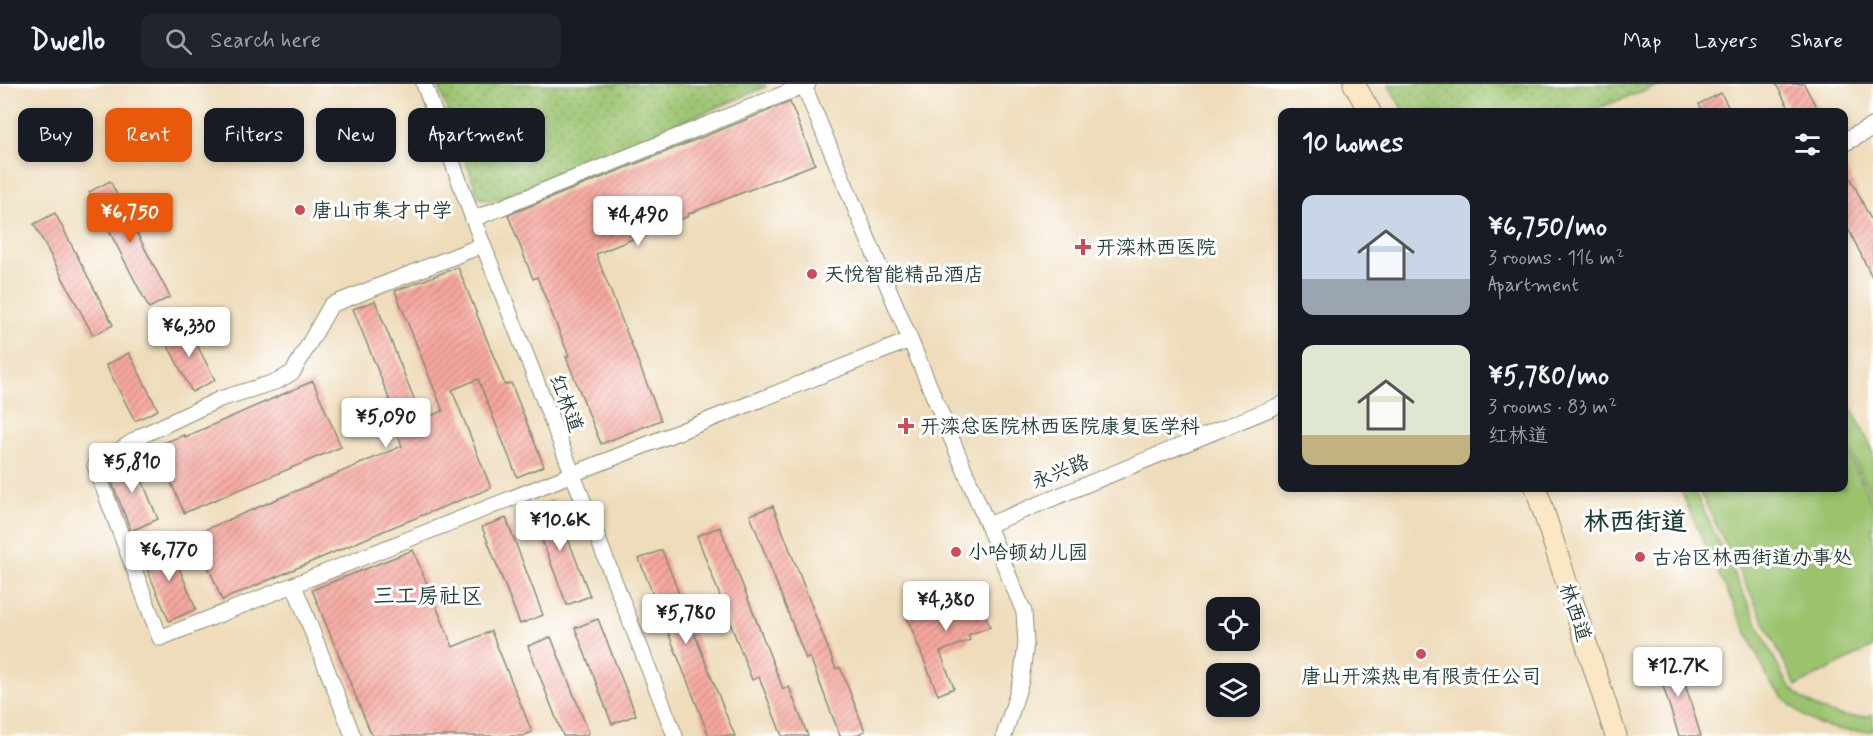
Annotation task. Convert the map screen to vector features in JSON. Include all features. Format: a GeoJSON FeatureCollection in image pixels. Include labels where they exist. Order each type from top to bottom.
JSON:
{"type":"FeatureCollection","features":[{"type":"Feature","properties":{"kind":"main road"},"geometry":{"type":"LineString","coordinates":[[1354,84],[1368,108]]}},
{"type":"Feature","properties":{"kind":"main road","name":"林西道"},"geometry":{"type":"LineString","coordinates":[[1537,492],[1616,736]]}},
{"type":"Feature","properties":{"kind":"street","name":"红林道"},"geometry":{"type":"LineString","coordinates":[[424,84],[483,245],[675,736]]}},
{"type":"Feature","properties":{"kind":"street"},"geometry":{"type":"LineString","coordinates":[[473,219],[779,89],[806,85],[1024,612],[1026,643],[1021,681],[1004,736]]}},
{"type":"Feature","properties":{"kind":"street"},"geometry":{"type":"LineString","coordinates":[[1848,140],[1873,127]]}},
{"type":"Feature","properties":{"kind":"street"},"geometry":{"type":"LineString","coordinates":[[483,245],[331,306],[293,372],[278,381],[220,399],[141,436],[95,466],[160,638],[910,340]]}},
{"type":"Feature","properties":{"kind":"street","name":"永兴路"},"geometry":{"type":"LineString","coordinates":[[988,525],[1278,406]]}},
{"type":"Feature","properties":{"kind":"street"},"geometry":{"type":"LineString","coordinates":[[294,585],[353,736]]}},
{"type":"Feature","properties":{"kind":"green space"},"geometry":{"type":"Polygon","coordinates":[[[438,84],[765,84],[766,87],[493,201],[479,198],[466,162],[545,162],[545,108],[447,108],[438,84]]]}},
{"type":"Feature","properties":{"kind":"green space"},"geometry":{"type":"Polygon","coordinates":[[[1388,84],[1663,84],[1598,108],[1402,108],[1388,84]]]}},
{"type":"Feature","properties":{"kind":"green space"},"geometry":{"type":"Polygon","coordinates":[[[1848,400],[1873,451],[1873,498],[1848,447],[1848,400]]]}},
{"type":"Feature","properties":{"kind":"green space"},"geometry":{"type":"Polygon","coordinates":[[[1848,453],[1873,505],[1873,647],[1796,686],[1700,492],[1848,492],[1848,453]]]}},
{"type":"Feature","properties":{"kind":"green space"},"geometry":{"type":"Polygon","coordinates":[[[1682,492],[1695,492],[1783,677],[1791,688],[1811,704],[1834,714],[1860,717],[1873,715],[1873,731],[1840,730],[1814,722],[1792,706],[1770,682],[1682,492]]]}},
{"type":"Feature","properties":{"kind":"building"},"geometry":{"type":"Polygon","coordinates":[[[1776,84],[1804,84],[1817,108],[1789,108],[1776,84]]]}},
{"type":"Feature","properties":{"kind":"building"},"geometry":{"type":"Polygon","coordinates":[[[1721,93],[1729,108],[1701,108],[1699,104],[1721,93]]]}},
{"type":"Feature","properties":{"kind":"building"},"geometry":{"type":"Polygon","coordinates":[[[790,102],[815,164],[688,214],[689,216],[596,254],[661,420],[601,444],[537,277],[533,279],[508,215],[790,102]]]}},
{"type":"Feature","properties":{"kind":"building"},"geometry":{"type":"Polygon","coordinates":[[[1848,173],[1873,224],[1873,279],[1848,228],[1848,173]]]}},
{"type":"Feature","properties":{"kind":"building"},"geometry":{"type":"Polygon","coordinates":[[[110,181],[170,297],[149,308],[89,192],[110,181]]]}},
{"type":"Feature","properties":{"kind":"building"},"geometry":{"type":"Polygon","coordinates":[[[55,213],[113,325],[93,335],[34,224],[55,213]]]}},
{"type":"Feature","properties":{"kind":"building"},"geometry":{"type":"Polygon","coordinates":[[[458,267],[505,385],[511,383],[544,466],[517,477],[478,379],[452,390],[491,488],[222,600],[195,534],[402,446],[396,430],[401,428],[353,309],[375,301],[422,419],[443,411],[395,291],[458,267]]]}},
{"type":"Feature","properties":{"kind":"building"},"geometry":{"type":"Polygon","coordinates":[[[186,324],[215,380],[192,392],[163,336],[186,324]]]}},
{"type":"Feature","properties":{"kind":"building"},"geometry":{"type":"Polygon","coordinates":[[[129,353],[158,410],[135,421],[106,365],[129,353]]]}},
{"type":"Feature","properties":{"kind":"building"},"geometry":{"type":"Polygon","coordinates":[[[313,381],[341,447],[184,513],[156,446],[184,435],[185,437],[313,381]]]}},
{"type":"Feature","properties":{"kind":"building"},"geometry":{"type":"Polygon","coordinates":[[[131,454],[158,519],[131,531],[107,470],[131,454]]]}},
{"type":"Feature","properties":{"kind":"building"},"geometry":{"type":"Polygon","coordinates":[[[553,500],[590,596],[567,605],[530,509],[553,500]]]}},
{"type":"Feature","properties":{"kind":"building"},"geometry":{"type":"Polygon","coordinates":[[[773,506],[836,669],[840,667],[865,731],[854,736],[840,736],[810,657],[806,659],[750,515],[773,506]]]}},
{"type":"Feature","properties":{"kind":"building"},"geometry":{"type":"Polygon","coordinates":[[[506,518],[543,615],[520,624],[482,527],[506,518]]]}},
{"type":"Feature","properties":{"kind":"building"},"geometry":{"type":"Polygon","coordinates":[[[720,527],[783,689],[789,687],[808,736],[782,736],[759,677],[752,680],[697,536],[720,527]]]}},
{"type":"Feature","properties":{"kind":"building"},"geometry":{"type":"Polygon","coordinates":[[[169,543],[196,609],[169,621],[141,555],[169,543]]]}},
{"type":"Feature","properties":{"kind":"building"},"geometry":{"type":"Polygon","coordinates":[[[413,550],[453,647],[491,631],[532,732],[523,736],[372,736],[312,590],[413,550]]]}},
{"type":"Feature","properties":{"kind":"building"},"geometry":{"type":"Polygon","coordinates":[[[662,550],[735,736],[709,736],[639,559],[662,550]]]}},
{"type":"Feature","properties":{"kind":"building"},"geometry":{"type":"Polygon","coordinates":[[[976,590],[990,627],[968,635],[970,640],[940,652],[954,688],[938,695],[906,615],[953,596],[954,598],[976,590]]]}},
{"type":"Feature","properties":{"kind":"building"},"geometry":{"type":"Polygon","coordinates":[[[598,619],[636,715],[612,724],[575,628],[598,619]]]}},
{"type":"Feature","properties":{"kind":"building"},"geometry":{"type":"Polygon","coordinates":[[[551,637],[589,733],[582,736],[563,736],[528,646],[551,637]]]}},
{"type":"Feature","properties":{"kind":"building"},"geometry":{"type":"Polygon","coordinates":[[[1677,658],[1701,736],[1679,736],[1656,664],[1677,658]]]}},
{"type":"Feature","properties":{"kind":"place","name":"唐山市集才中学"},"geometry":{"type":"Point","coordinates":[300,210]}},
{"type":"Feature","properties":{"kind":"place","name":"开滦林西医院"},"geometry":{"type":"Point","coordinates":[1083,247]}},
{"type":"Feature","properties":{"kind":"place","name":"天悦智能精品酒店"},"geometry":{"type":"Point","coordinates":[812,274]}},
{"type":"Feature","properties":{"kind":"place","name":"开滦总医院林西医院康复医学科"},"geometry":{"type":"Point","coordinates":[906,426]}},
{"type":"Feature","properties":{"kind":"place","name":"小哈顿幼儿园"},"geometry":{"type":"Point","coordinates":[956,552]}},
{"type":"Feature","properties":{"kind":"place","name":"古冶区林西街道办事处"},"geometry":{"type":"Point","coordinates":[1640,557]}},
{"type":"Feature","properties":{"kind":"place","name":"唐山开滦热电有限责任公司"},"geometry":{"type":"Point","coordinates":[1421,654]}},
{"type":"Feature","properties":{"kind":"district","name":"林西街道"},"geometry":{"type":"Point","coordinates":[1635,521]}},
{"type":"Feature","properties":{"kind":"district","name":"三工房社区"},"geometry":{"type":"Point","coordinates":[428,595]}}]}
